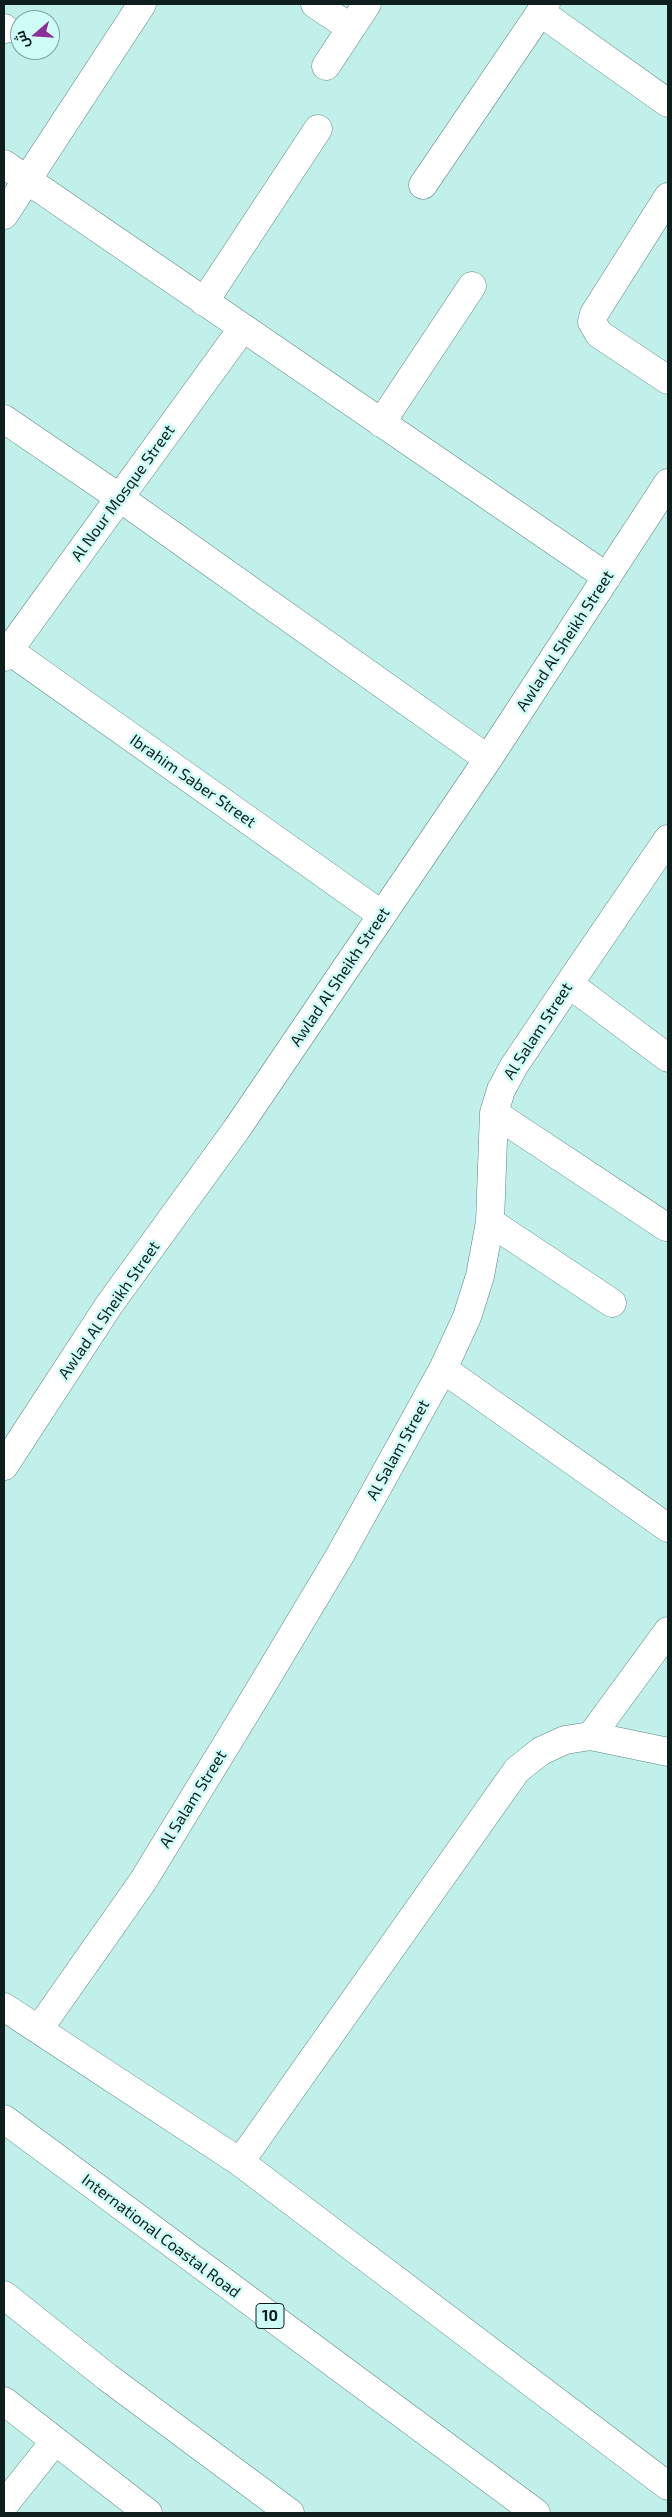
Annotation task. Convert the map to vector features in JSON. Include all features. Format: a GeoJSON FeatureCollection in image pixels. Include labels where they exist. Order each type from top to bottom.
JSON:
{"type":"FeatureCollection","features":[{"type":"Feature","properties":{"kind":"main road"},"geometry":{"type":"LineString","coordinates":[[4,215],[142,4]]}},
{"type":"Feature","properties":{"kind":"main road"},"geometry":{"type":"LineString","coordinates":[[315,4],[351,28]]}},
{"type":"Feature","properties":{"kind":"main road"},"geometry":{"type":"LineString","coordinates":[[326,66],[367,4]]}},
{"type":"Feature","properties":{"kind":"main road"},"geometry":{"type":"LineString","coordinates":[[423,185],[543,8],[668,102]]}},
{"type":"Feature","properties":{"kind":"main road"},"geometry":{"type":"LineString","coordinates":[[204,302],[318,129]]}},
{"type":"Feature","properties":{"kind":"main road"},"geometry":{"type":"LineString","coordinates":[[4,164],[242,329],[607,577]]}},
{"type":"Feature","properties":{"kind":"main road"},"geometry":{"type":"LineString","coordinates":[[668,196],[594,314],[592,322],[600,334],[668,380]]}},
{"type":"Feature","properties":{"kind":"main road"},"geometry":{"type":"LineString","coordinates":[[381,423],[472,286]]}},
{"type":"Feature","properties":{"kind":"main road","name":"Al Nour Mosque Street"},"geometry":{"type":"LineString","coordinates":[[5,651],[120,498],[242,329]]}},
{"type":"Feature","properties":{"kind":"main road"},"geometry":{"type":"LineString","coordinates":[[4,419],[120,498],[488,759]]}},
{"type":"Feature","properties":{"kind":"main road","name":"Awlad Al Sheikh Street"},"geometry":{"type":"LineString","coordinates":[[4,1466],[109,1305],[236,1130],[488,759],[668,483]]}},
{"type":"Feature","properties":{"kind":"main road","name":"Ibrahim Saber Street"},"geometry":{"type":"LineString","coordinates":[[5,651],[382,915]]}},
{"type":"Feature","properties":{"kind":"main road","name":"Al Salam Street"},"geometry":{"type":"LineString","coordinates":[[39,2028],[143,1881],[339,1557],[443,1369],[467,1317],[480,1276],[490,1222],[494,1113],[501,1090],[514,1066],[569,984],[659,873],[668,839]]}},
{"type":"Feature","properties":{"kind":"main road"},"geometry":{"type":"LineString","coordinates":[[569,984],[668,1058]]}},
{"type":"Feature","properties":{"kind":"main road"},"geometry":{"type":"LineString","coordinates":[[494,1113],[666,1227]]}},
{"type":"Feature","properties":{"kind":"main road"},"geometry":{"type":"LineString","coordinates":[[490,1222],[612,1303]]}},
{"type":"Feature","properties":{"kind":"main road"},"geometry":{"type":"LineString","coordinates":[[443,1369],[668,1528]]}},
{"type":"Feature","properties":{"kind":"main road"},"geometry":{"type":"LineString","coordinates":[[591,1736],[668,1631]]}},
{"type":"Feature","properties":{"kind":"main road"},"geometry":{"type":"LineString","coordinates":[[240,2162],[517,1770],[541,1751],[565,1740],[591,1736],[668,1752]]}},
{"type":"Feature","properties":{"kind":"main road"},"geometry":{"type":"LineString","coordinates":[[4,2008],[39,2028],[240,2162],[668,2486]]}},
{"type":"Feature","properties":{"kind":"main road","name":"International Coastal Road"},"geometry":{"type":"LineString","coordinates":[[4,2119],[536,2513]]}},
{"type":"Feature","properties":{"kind":"main road"},"geometry":{"type":"LineString","coordinates":[[4,2295],[107,2378],[290,2513]]}},
{"type":"Feature","properties":{"kind":"main road"},"geometry":{"type":"LineString","coordinates":[[4,2401],[148,2513]]}},
{"type":"Feature","properties":{"kind":"main road"},"geometry":{"type":"LineString","coordinates":[[4,2505],[55,2441]]}}]}
